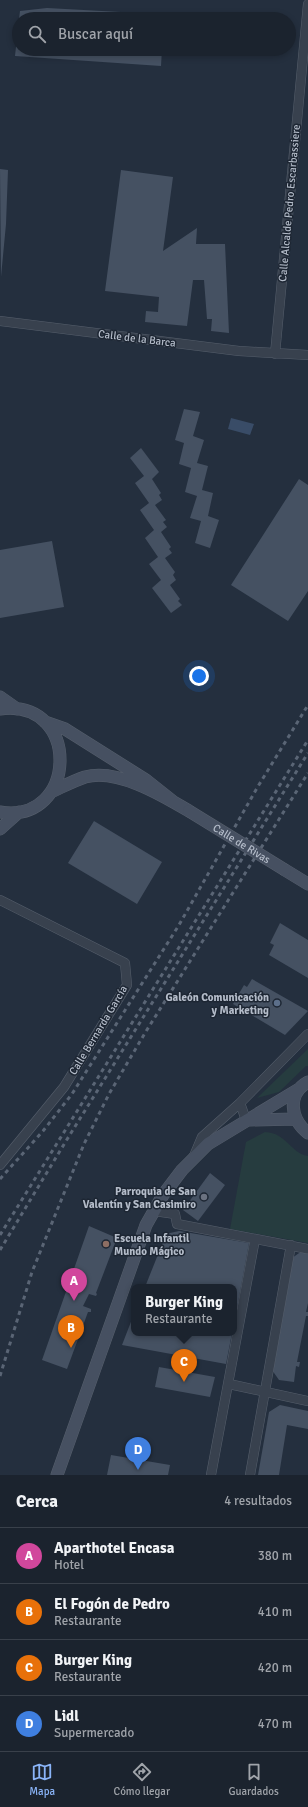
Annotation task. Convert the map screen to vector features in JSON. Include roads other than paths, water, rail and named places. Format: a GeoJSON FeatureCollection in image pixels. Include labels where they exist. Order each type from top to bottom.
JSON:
{"type":"FeatureCollection","features":[{"type":"Feature","properties":{"kind":"main road"},"geometry":{"type":"LineString","coordinates":[[0,696],[17,709]]}},
{"type":"Feature","properties":{"kind":"main road"},"geometry":{"type":"LineString","coordinates":[[0,709],[17,709],[32,713],[45,722],[56,738],[61,756],[59,775],[50,792],[37,805],[19,812],[0,829]]}},
{"type":"Feature","properties":{"kind":"main road","name":"Calle de Rivas"},"geometry":{"type":"LineString","coordinates":[[45,722],[65,729],[146,780],[175,803]]}},
{"type":"Feature","properties":{"kind":"main road","name":"Calle de Rivas"},"geometry":{"type":"LineString","coordinates":[[50,792],[86,777],[108,776],[142,786],[189,811],[308,884]]}},
{"type":"Feature","properties":{"kind":"main road"},"geometry":{"type":"LineString","coordinates":[[0,812],[19,812]]}},
{"type":"Feature","properties":{"kind":"main road"},"geometry":{"type":"LineString","coordinates":[[304,1085],[295,1098],[293,1108],[295,1119],[300,1127],[308,1134]]}},
{"type":"Feature","properties":{"kind":"main road"},"geometry":{"type":"LineString","coordinates":[[57,1475],[146,1225],[163,1195],[193,1158],[208,1144],[246,1120],[275,1105],[304,1085]]}},
{"type":"Feature","properties":{"kind":"main road"},"geometry":{"type":"LineString","coordinates":[[246,1120],[295,1119]]}},
{"type":"Feature","properties":{"kind":"street","name":"Calle Alcalde Pedro Escarbassiere"},"geometry":{"type":"LineString","coordinates":[[275,354],[308,4]]}},
{"type":"Feature","properties":{"kind":"street","name":"Calle de la Barca"},"geometry":{"type":"LineString","coordinates":[[0,321],[275,354],[308,356]]}},
{"type":"Feature","properties":{"kind":"street","name":"Calle Bernarda García"},"geometry":{"type":"LineString","coordinates":[[0,900],[125,963],[127,985],[64,1087],[0,1165]]}},
{"type":"Feature","properties":{"kind":"street"},"geometry":{"type":"LineString","coordinates":[[193,1158],[202,1137],[240,1103],[308,1034]]}},
{"type":"Feature","properties":{"kind":"street"},"geometry":{"type":"LineString","coordinates":[[240,1103],[246,1120]]}},
{"type":"Feature","properties":{"kind":"street"},"geometry":{"type":"LineString","coordinates":[[154,1211],[175,1214],[177,1224],[308,1248]]}},
{"type":"Feature","properties":{"kind":"street"},"geometry":{"type":"LineString","coordinates":[[211,1475],[255,1239]]}},
{"type":"Feature","properties":{"kind":"street"},"geometry":{"type":"LineString","coordinates":[[250,1475],[291,1245]]}},
{"type":"Feature","properties":{"kind":"street"},"geometry":{"type":"LineString","coordinates":[[229,1384],[308,1401]]}},
{"type":"Feature","properties":{"kind":"water"},"geometry":{"type":"Polygon","coordinates":[[[231,418],[254,424],[250,435],[228,429],[231,418]]]}},
{"type":"Feature","properties":{"kind":"railway"},"geometry":{"type":"LineString","coordinates":[[0,1179],[43,1131],[72,1094],[179,925],[257,788],[308,705]]}},
{"type":"Feature","properties":{"kind":"railway"},"geometry":{"type":"LineString","coordinates":[[0,1235],[308,740]]}},
{"type":"Feature","properties":{"kind":"railway"},"geometry":{"type":"LineString","coordinates":[[0,1250],[66,1141],[308,753]]}},
{"type":"Feature","properties":{"kind":"railway"},"geometry":{"type":"LineString","coordinates":[[0,1376],[32,1272],[84,1144],[109,1094],[145,1033],[308,773]]}},
{"type":"Feature","properties":{"kind":"place","name":"Galeón Comunicación y Marketing"},"geometry":{"type":"Point","coordinates":[277,1003]}},
{"type":"Feature","properties":{"kind":"place","name":"Parroquia de San Valentín y San Casimiro"},"geometry":{"type":"Point","coordinates":[204,1197]}},
{"type":"Feature","properties":{"kind":"place","name":"Escuela Infantil Mundo Mágico"},"geometry":{"type":"Point","coordinates":[106,1244]}},
{"type":"Feature","properties":{"kind":"place","name":"Aparthotel Encasa"},"geometry":{"type":"Point","coordinates":[74,1301]}},
{"type":"Feature","properties":{"kind":"place","name":"El Fogón de Pedro"},"geometry":{"type":"Point","coordinates":[71,1348]}},
{"type":"Feature","properties":{"kind":"place","name":"Burger King"},"geometry":{"type":"Point","coordinates":[184,1382]}},
{"type":"Feature","properties":{"kind":"place","name":"Lidl"},"geometry":{"type":"Point","coordinates":[138,1470]}}]}
